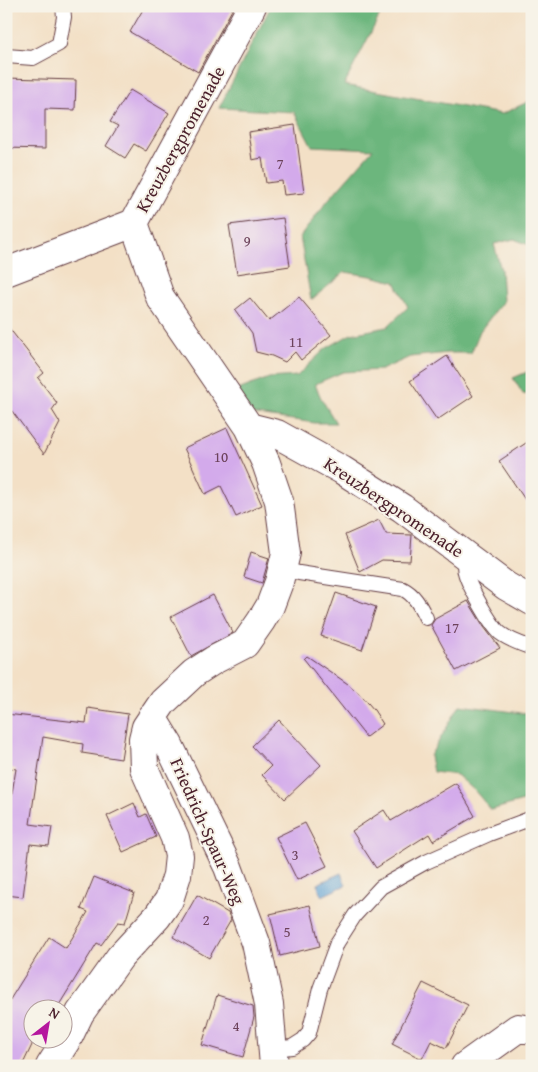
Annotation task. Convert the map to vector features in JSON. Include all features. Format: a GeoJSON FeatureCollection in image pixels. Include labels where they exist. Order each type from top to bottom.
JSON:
{"type":"FeatureCollection","features":[{"type":"Feature","properties":{"kind":"street","name":"Kreuzbergpromenade"},"geometry":{"type":"LineString","coordinates":[[50,1066],[68,1038],[80,1013],[120,957],[157,917],[169,900],[178,875],[179,856],[175,838],[144,768],[143,739],[146,727],[163,702],[194,673],[245,644],[270,606],[283,569],[286,553],[279,501],[266,463],[249,427],[160,297],[134,223],[252,6]]}},
{"type":"Feature","properties":{"kind":"street"},"geometry":{"type":"LineString","coordinates":[[6,272],[134,223]]}},
{"type":"Feature","properties":{"kind":"street","name":"Kreuzbergpromenade"},"geometry":{"type":"LineString","coordinates":[[249,427],[277,434],[342,470],[402,508],[506,586],[532,601]]}},
{"type":"Feature","properties":{"kind":"street","name":"Friedrich-Spaur-Weg"},"geometry":{"type":"LineString","coordinates":[[152,717],[169,745],[228,867],[256,943],[269,1004],[273,1057]]}},
{"type":"Feature","properties":{"kind":"street"},"geometry":{"type":"LineString","coordinates":[[465,1066],[518,1028],[532,1030]]}},
{"type":"Feature","properties":{"kind":"lane"},"geometry":{"type":"LineString","coordinates":[[6,56],[33,58],[59,44],[64,17],[63,6]]}},
{"type":"Feature","properties":{"kind":"lane"},"geometry":{"type":"LineString","coordinates":[[468,557],[465,572],[475,594],[495,627],[509,639],[532,648]]}},
{"type":"Feature","properties":{"kind":"lane"},"geometry":{"type":"LineString","coordinates":[[283,569],[403,589],[416,600],[426,618]]}},
{"type":"Feature","properties":{"kind":"lane"},"geometry":{"type":"LineString","coordinates":[[273,1057],[303,1040],[309,1033],[320,990],[337,943],[355,915],[381,887],[426,862],[489,834],[532,818]]}},
{"type":"Feature","properties":{"kind":"green space"},"geometry":{"type":"Polygon","coordinates":[[[271,6],[382,6],[382,11],[344,85],[502,114],[532,100],[532,246],[514,239],[494,244],[501,270],[503,301],[480,331],[471,353],[448,353],[410,357],[381,370],[343,372],[315,384],[336,423],[315,423],[249,414],[238,390],[269,378],[297,376],[325,349],[351,334],[387,327],[408,307],[395,282],[345,272],[311,300],[300,237],[328,200],[373,149],[312,146],[294,112],[219,108],[271,6]]]}},
{"type":"Feature","properties":{"kind":"green space"},"geometry":{"type":"Polygon","coordinates":[[[532,370],[532,395],[523,394],[513,378],[532,370]]]}},
{"type":"Feature","properties":{"kind":"green space"},"geometry":{"type":"Polygon","coordinates":[[[460,705],[522,713],[532,712],[532,776],[523,801],[491,810],[475,791],[457,775],[433,772],[430,756],[460,705]]]}},
{"type":"Feature","properties":{"kind":"water"},"geometry":{"type":"Polygon","coordinates":[[[341,873],[346,885],[322,896],[317,884],[341,873]]]}},
{"type":"Feature","properties":{"kind":"building"},"geometry":{"type":"Polygon","coordinates":[[[145,6],[234,6],[198,72],[130,32],[145,6]]]}},
{"type":"Feature","properties":{"kind":"building"},"geometry":{"type":"Polygon","coordinates":[[[6,78],[76,80],[75,110],[45,109],[45,149],[6,148],[6,78]]]}},
{"type":"Feature","properties":{"kind":"building"},"geometry":{"type":"Polygon","coordinates":[[[130,90],[169,113],[146,151],[134,144],[125,158],[106,146],[118,126],[110,122],[130,90]]]}},
{"type":"Feature","properties":{"kind":"building"},"geometry":{"type":"Polygon","coordinates":[[[295,125],[304,193],[284,195],[282,181],[266,183],[262,158],[252,160],[248,132],[295,125]]]}},
{"type":"Feature","properties":{"kind":"building"},"geometry":{"type":"Polygon","coordinates":[[[283,218],[290,266],[237,274],[229,225],[283,218]]]}},
{"type":"Feature","properties":{"kind":"building"},"geometry":{"type":"Polygon","coordinates":[[[299,297],[331,335],[301,360],[295,352],[285,362],[256,352],[252,333],[235,310],[250,298],[269,321],[299,297]]]}},
{"type":"Feature","properties":{"kind":"building"},"geometry":{"type":"Polygon","coordinates":[[[6,324],[44,373],[38,378],[57,403],[52,410],[60,423],[44,454],[6,403],[6,324]]]}},
{"type":"Feature","properties":{"kind":"building"},"geometry":{"type":"Polygon","coordinates":[[[447,356],[473,396],[437,420],[410,381],[447,356]]]}},
{"type":"Feature","properties":{"kind":"building"},"geometry":{"type":"Polygon","coordinates":[[[227,428],[262,505],[236,517],[221,486],[205,494],[184,448],[227,428]]]}},
{"type":"Feature","properties":{"kind":"building"},"geometry":{"type":"Polygon","coordinates":[[[532,439],[532,510],[499,461],[532,439]]]}},
{"type":"Feature","properties":{"kind":"building"},"geometry":{"type":"Polygon","coordinates":[[[379,520],[386,534],[412,535],[410,561],[382,560],[360,572],[345,535],[379,520]]]}},
{"type":"Feature","properties":{"kind":"building"},"geometry":{"type":"Polygon","coordinates":[[[251,552],[269,558],[262,583],[244,577],[251,552]]]}},
{"type":"Feature","properties":{"kind":"building"},"geometry":{"type":"Polygon","coordinates":[[[336,593],[376,607],[362,650],[321,636],[336,593]]]}},
{"type":"Feature","properties":{"kind":"building"},"geometry":{"type":"Polygon","coordinates":[[[213,595],[233,633],[191,656],[171,617],[213,595]]]}},
{"type":"Feature","properties":{"kind":"building"},"geometry":{"type":"Polygon","coordinates":[[[468,601],[500,648],[456,671],[431,625],[435,619],[468,601]]]}},
{"type":"Feature","properties":{"kind":"building"},"geometry":{"type":"Polygon","coordinates":[[[307,656],[362,696],[383,724],[366,737],[304,659],[307,656]]]}},
{"type":"Feature","properties":{"kind":"building"},"geometry":{"type":"Polygon","coordinates":[[[88,708],[128,714],[121,759],[82,753],[83,744],[43,737],[30,824],[52,827],[49,846],[30,844],[23,897],[6,895],[6,829],[16,769],[6,767],[6,714],[86,723],[88,708]]]}},
{"type":"Feature","properties":{"kind":"building"},"geometry":{"type":"Polygon","coordinates":[[[279,720],[321,765],[285,799],[262,775],[271,766],[252,746],[279,720]]]}},
{"type":"Feature","properties":{"kind":"building"},"geometry":{"type":"Polygon","coordinates":[[[456,783],[475,816],[433,841],[429,834],[376,868],[352,831],[384,810],[391,821],[456,783]]]}},
{"type":"Feature","properties":{"kind":"building"},"geometry":{"type":"Polygon","coordinates":[[[134,803],[140,817],[146,814],[156,837],[123,852],[107,816],[134,803]]]}},
{"type":"Feature","properties":{"kind":"building"},"geometry":{"type":"Polygon","coordinates":[[[305,823],[327,866],[297,880],[276,837],[305,823]]]}},
{"type":"Feature","properties":{"kind":"building"},"geometry":{"type":"Polygon","coordinates":[[[94,877],[134,893],[125,923],[118,922],[101,945],[97,943],[62,1000],[22,1000],[22,1050],[30,1050],[22,1066],[6,1066],[6,1006],[49,937],[66,948],[88,912],[81,909],[94,877]]]}},
{"type":"Feature","properties":{"kind":"building"},"geometry":{"type":"Polygon","coordinates":[[[197,895],[228,913],[231,920],[209,958],[173,937],[197,895]]]}},
{"type":"Feature","properties":{"kind":"building"},"geometry":{"type":"Polygon","coordinates":[[[310,905],[320,946],[280,956],[270,914],[310,905]]]}},
{"type":"Feature","properties":{"kind":"building"},"geometry":{"type":"Polygon","coordinates":[[[423,983],[468,1005],[446,1048],[431,1041],[422,1059],[392,1044],[423,983]]]}},
{"type":"Feature","properties":{"kind":"building"},"geometry":{"type":"Polygon","coordinates":[[[217,995],[253,1006],[254,1017],[243,1057],[202,1045],[217,995]]]}}]}
